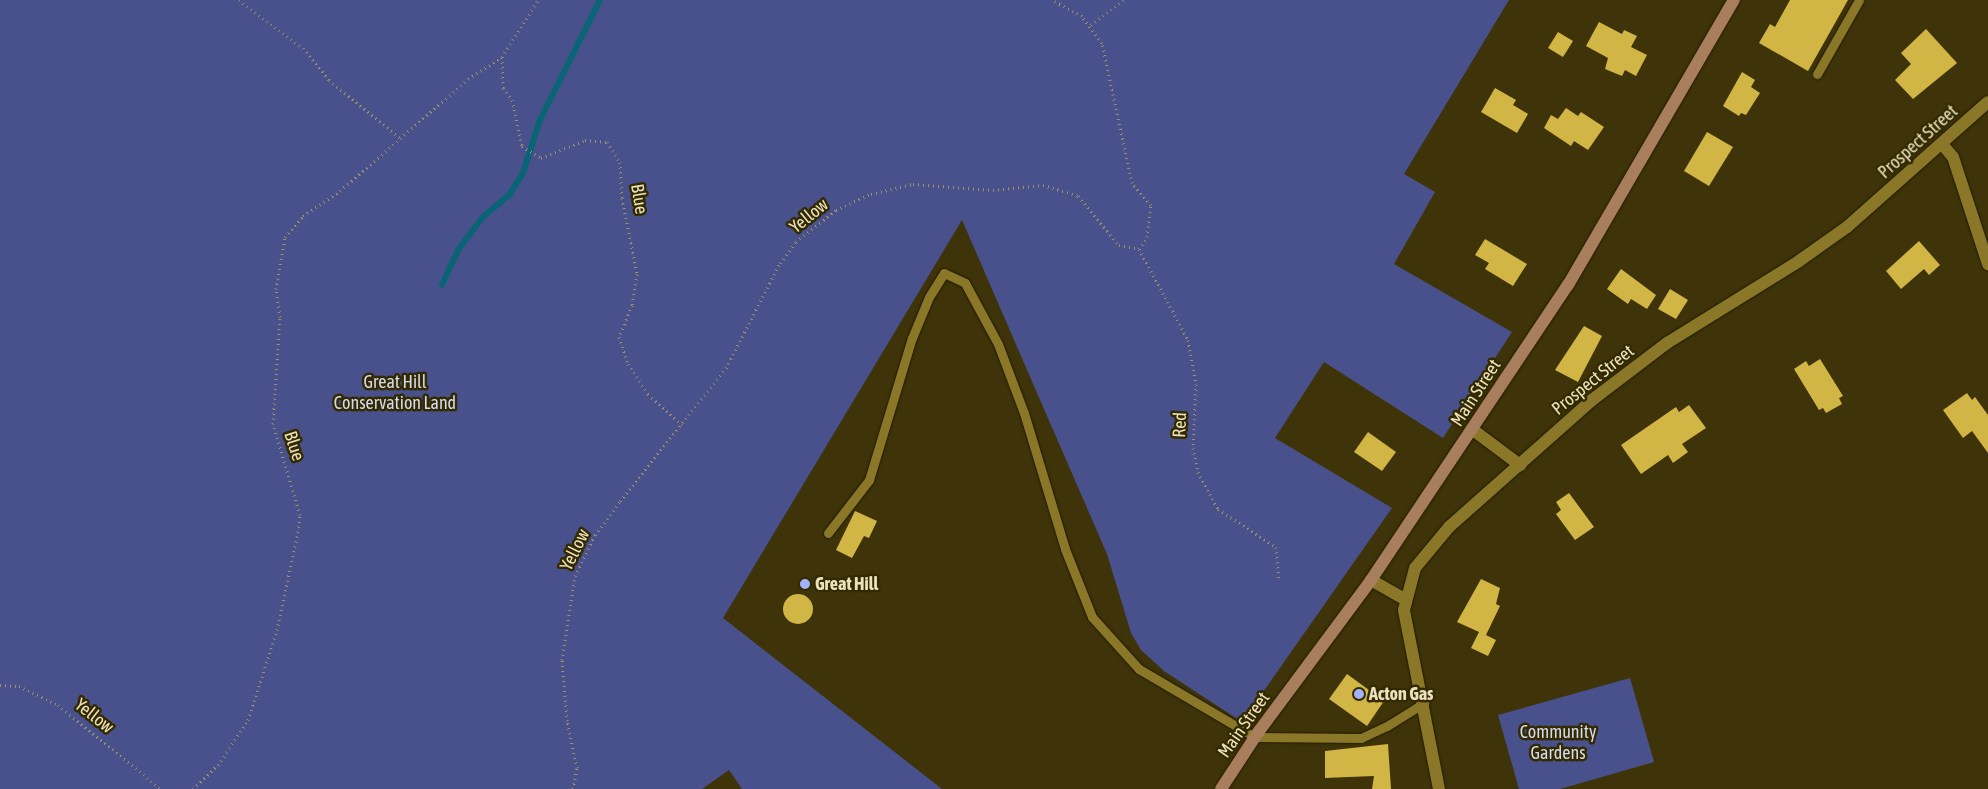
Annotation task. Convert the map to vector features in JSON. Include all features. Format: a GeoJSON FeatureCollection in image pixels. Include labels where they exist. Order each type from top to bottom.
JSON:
{"type":"FeatureCollection","features":[{"type":"Feature","properties":{"kind":"main road","name":"Main Street"},"geometry":{"type":"LineString","coordinates":[[1221,789],[1255,737],[1371,580],[1473,430],[1608,220],[1734,0]]}},
{"type":"Feature","properties":{"kind":"street","name":"Prospect Street"},"geometry":{"type":"LineString","coordinates":[[1439,789],[1424,703],[1404,610],[1415,568],[1449,527],[1592,400],[1667,343],[1799,261],[1847,227],[1988,102]]}},
{"type":"Feature","properties":{"kind":"street"},"geometry":{"type":"LineString","coordinates":[[1942,144],[1953,157],[1988,264]]}},
{"type":"Feature","properties":{"kind":"street"},"geometry":{"type":"LineString","coordinates":[[1473,430],[1520,465]]}},
{"type":"Feature","properties":{"kind":"street"},"geometry":{"type":"LineString","coordinates":[[1371,580],[1406,600]]}},
{"type":"Feature","properties":{"kind":"lane"},"geometry":{"type":"LineString","coordinates":[[1817,74],[1860,0]]}},
{"type":"Feature","properties":{"kind":"lane"},"geometry":{"type":"LineString","coordinates":[[828,533],[869,480],[912,338],[929,297],[944,273],[966,283],[998,344],[1024,413],[1065,549],[1092,617],[1139,669],[1218,718],[1255,737],[1361,738],[1387,726],[1424,703]]}},
{"type":"Feature","properties":{"kind":"path"},"geometry":{"type":"LineString","coordinates":[[239,0],[303,48],[329,80],[401,139]]}},
{"type":"Feature","properties":{"kind":"path","name":"Blue"},"geometry":{"type":"LineString","coordinates":[[193,789],[218,765],[248,720],[282,612],[298,530],[300,515],[273,424],[280,318],[276,289],[286,237],[303,216],[340,191],[468,79],[502,57],[538,0]]}},
{"type":"Feature","properties":{"kind":"path"},"geometry":{"type":"LineString","coordinates":[[1052,0],[1082,16],[1091,25],[1102,43],[1132,183],[1151,205],[1147,237],[1139,249]]}},
{"type":"Feature","properties":{"kind":"path"},"geometry":{"type":"LineString","coordinates":[[1091,25],[1124,0]]}},
{"type":"Feature","properties":{"kind":"path","name":"Blue"},"geometry":{"type":"LineString","coordinates":[[502,57],[502,88],[512,100],[522,146],[542,158],[585,140],[607,142],[620,162],[622,198],[636,274],[632,305],[620,337],[628,364],[648,394],[682,425]]}},
{"type":"Feature","properties":{"kind":"path","name":"Yellow"},"geometry":{"type":"LineString","coordinates":[[573,789],[577,768],[567,721],[562,660],[575,576],[595,535],[726,368],[780,263],[796,242],[836,210],[871,194],[913,184],[993,190],[1043,185],[1078,196],[1119,245],[1139,249]]}},
{"type":"Feature","properties":{"kind":"path","name":"Red"},"geometry":{"type":"LineString","coordinates":[[1139,249],[1188,340],[1196,384],[1193,448],[1198,472],[1218,509],[1276,547],[1279,579]]}},
{"type":"Feature","properties":{"kind":"path","name":"Yellow"},"geometry":{"type":"LineString","coordinates":[[0,685],[19,686],[58,705],[161,789]]}},
{"type":"Feature","properties":{"kind":"green space","name":"Great Hill Conservation Land"},"geometry":{"type":"Polygon","coordinates":[[[0,0],[1509,0],[1404,174],[1435,192],[1394,264],[1512,332],[1443,438],[1324,362],[1275,438],[1392,508],[1242,722],[1164,671],[1141,650],[1131,633],[1107,554],[962,220],[723,618],[942,789],[742,789],[729,770],[702,789],[0,789],[0,0]]]}},
{"type":"Feature","properties":{"kind":"green space","name":"Community Gardens"},"geometry":{"type":"Polygon","coordinates":[[[1630,678],[1654,762],[1560,789],[1519,789],[1498,715],[1630,678]]]}},
{"type":"Feature","properties":{"kind":"building"},"geometry":{"type":"Polygon","coordinates":[[[1790,0],[1848,0],[1808,71],[1759,43],[1770,24],[1775,27],[1790,0]]]}},
{"type":"Feature","properties":{"kind":"building"},"geometry":{"type":"Polygon","coordinates":[[[1599,22],[1622,34],[1624,30],[1637,36],[1631,47],[1647,55],[1636,76],[1625,70],[1622,76],[1605,69],[1608,58],[1586,46],[1599,22]]]}},
{"type":"Feature","properties":{"kind":"building"},"geometry":{"type":"Polygon","coordinates":[[[1926,29],[1957,63],[1913,99],[1895,80],[1911,64],[1901,53],[1926,29]]]}},
{"type":"Feature","properties":{"kind":"building"},"geometry":{"type":"Polygon","coordinates":[[[1558,32],[1573,41],[1563,57],[1548,48],[1558,32]]]}},
{"type":"Feature","properties":{"kind":"building"},"geometry":{"type":"Polygon","coordinates":[[[1742,72],[1755,80],[1751,87],[1760,93],[1746,115],[1741,113],[1739,116],[1723,106],[1742,72]]]}},
{"type":"Feature","properties":{"kind":"building"},"geometry":{"type":"Polygon","coordinates":[[[1495,88],[1516,100],[1513,105],[1528,114],[1517,133],[1481,112],[1495,88]]]}},
{"type":"Feature","properties":{"kind":"building"},"geometry":{"type":"Polygon","coordinates":[[[1566,108],[1578,116],[1581,112],[1604,127],[1588,150],[1574,141],[1571,146],[1544,128],[1551,115],[1558,119],[1566,108]]]}},
{"type":"Feature","properties":{"kind":"building"},"geometry":{"type":"Polygon","coordinates":[[[1707,132],[1733,147],[1709,186],[1684,171],[1707,132]]]}},
{"type":"Feature","properties":{"kind":"building"},"geometry":{"type":"Polygon","coordinates":[[[1485,239],[1527,264],[1513,286],[1485,269],[1489,263],[1475,255],[1485,239]]]}},
{"type":"Feature","properties":{"kind":"building"},"geometry":{"type":"Polygon","coordinates":[[[1919,241],[1940,265],[1929,275],[1924,269],[1901,289],[1886,271],[1919,241]]]}},
{"type":"Feature","properties":{"kind":"building"},"geometry":{"type":"Polygon","coordinates":[[[1621,269],[1656,295],[1647,309],[1631,299],[1628,304],[1607,289],[1621,269]]]}},
{"type":"Feature","properties":{"kind":"building"},"geometry":{"type":"Polygon","coordinates":[[[1670,289],[1688,300],[1676,319],[1658,309],[1670,289]]]}},
{"type":"Feature","properties":{"kind":"building"},"geometry":{"type":"Polygon","coordinates":[[[1584,326],[1602,336],[1578,382],[1555,370],[1584,326]]]}},
{"type":"Feature","properties":{"kind":"building"},"geometry":{"type":"Polygon","coordinates":[[[1820,359],[1843,396],[1839,398],[1842,404],[1826,413],[1823,408],[1819,410],[1794,369],[1806,361],[1809,366],[1820,359]]]}},
{"type":"Feature","properties":{"kind":"building"},"geometry":{"type":"Polygon","coordinates":[[[1967,393],[1972,400],[1975,397],[1988,415],[1988,453],[1972,431],[1963,438],[1943,410],[1967,393]]]}},
{"type":"Feature","properties":{"kind":"building"},"geometry":{"type":"Polygon","coordinates":[[[1689,405],[1706,428],[1682,444],[1688,452],[1673,463],[1668,455],[1641,474],[1621,445],[1676,407],[1679,412],[1689,405]]]}},
{"type":"Feature","properties":{"kind":"building"},"geometry":{"type":"Polygon","coordinates":[[[1368,432],[1396,452],[1382,471],[1354,452],[1368,432]]]}},
{"type":"Feature","properties":{"kind":"building"},"geometry":{"type":"Polygon","coordinates":[[[1569,493],[1594,527],[1575,540],[1556,514],[1561,510],[1556,502],[1569,493]]]}},
{"type":"Feature","properties":{"kind":"building"},"geometry":{"type":"Polygon","coordinates":[[[855,511],[877,521],[869,538],[864,536],[852,558],[836,550],[855,511]]]}},
{"type":"Feature","properties":{"kind":"building"},"geometry":{"type":"Polygon","coordinates":[[[1481,579],[1500,588],[1496,604],[1500,606],[1486,635],[1496,640],[1488,656],[1471,648],[1479,632],[1457,622],[1481,579]]]}},
{"type":"Feature","properties":{"kind":"building"},"geometry":{"type":"Polygon","coordinates":[[[798,594],[809,598],[813,609],[809,620],[798,624],[787,620],[783,609],[787,598],[798,594]]]}},
{"type":"Feature","properties":{"kind":"building"},"geometry":{"type":"Polygon","coordinates":[[[1347,674],[1384,701],[1367,726],[1329,699],[1347,674]]]}},
{"type":"Feature","properties":{"kind":"building"},"geometry":{"type":"Polygon","coordinates":[[[1388,744],[1391,789],[1372,789],[1374,776],[1325,778],[1325,751],[1388,744]]]}},
{"type":"Feature","properties":{"kind":"waterway"},"geometry":{"type":"LineString","coordinates":[[442,285],[458,250],[483,217],[510,194],[523,173],[540,120],[600,0]]}},
{"type":"Feature","properties":{"kind":"place","name":"Great Hill"},"geometry":{"type":"Point","coordinates":[805,584]}},
{"type":"Feature","properties":{"kind":"place","name":"Acton Gas"},"geometry":{"type":"Point","coordinates":[1359,694]}}]}
